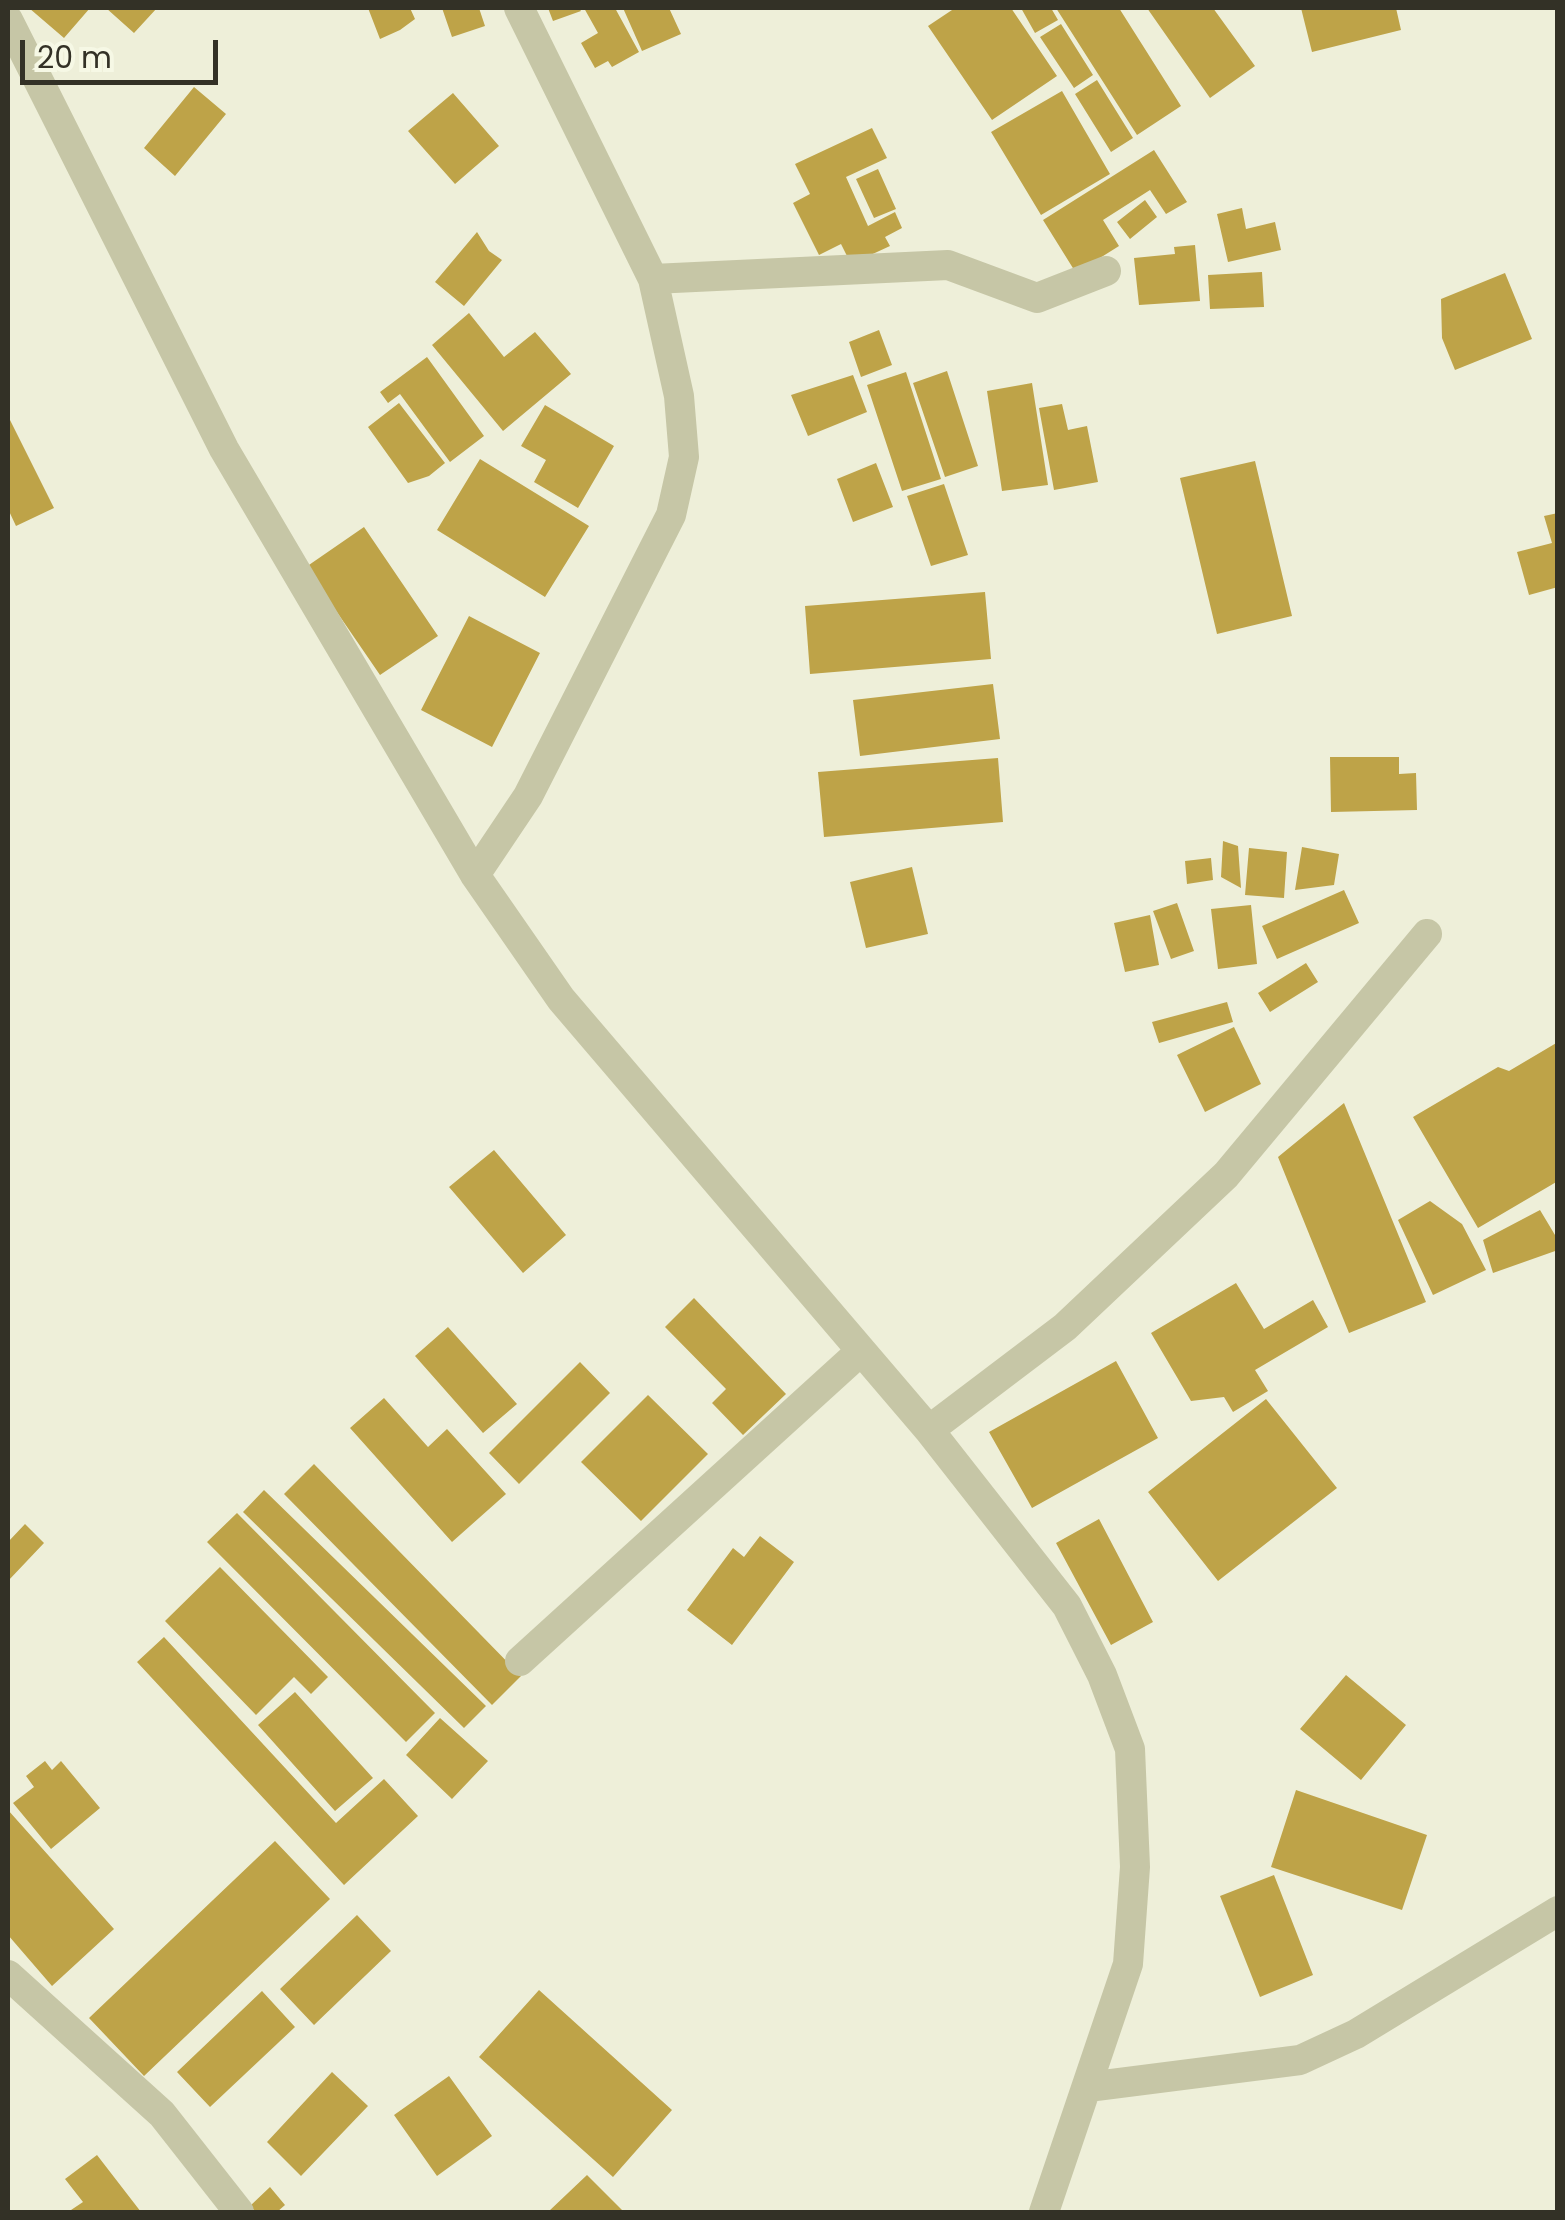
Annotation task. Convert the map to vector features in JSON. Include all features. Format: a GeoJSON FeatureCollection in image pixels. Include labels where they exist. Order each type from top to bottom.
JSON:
{"type":"FeatureCollection","features":[{"type":"Feature","properties":{"kind":"street"},"geometry":{"type":"LineString","coordinates":[[476,875],[528,796],[671,515],[684,458],[679,396],[653,279],[519,8]]}},
{"type":"Feature","properties":{"kind":"street"},"geometry":{"type":"LineString","coordinates":[[8,20],[224,450],[476,875],[561,999],[930,1430],[1066,1606],[1102,1674],[1130,1749],[1135,1867],[1128,1964],[1044,2212]]}},
{"type":"Feature","properties":{"kind":"street"},"geometry":{"type":"LineString","coordinates":[[653,279],[948,265],[1037,298],[1106,271]]}},
{"type":"Feature","properties":{"kind":"street"},"geometry":{"type":"LineString","coordinates":[[930,1430],[1064,1327],[1226,1175],[1427,934]]}},
{"type":"Feature","properties":{"kind":"street"},"geometry":{"type":"LineString","coordinates":[[520,1661],[862,1352]]}},
{"type":"Feature","properties":{"kind":"street"},"geometry":{"type":"LineString","coordinates":[[1088,2087],[1300,2060],[1356,2034],[1558,1911]]}},
{"type":"Feature","properties":{"kind":"street"},"geometry":{"type":"LineString","coordinates":[[8,1974],[162,2114],[239,2212]]}},
{"type":"Feature","properties":{"kind":"building"},"geometry":{"type":"Polygon","coordinates":[[[29,8],[90,8],[64,38],[29,8]]]}},
{"type":"Feature","properties":{"kind":"building"},"geometry":{"type":"Polygon","coordinates":[[[106,8],[157,8],[134,33],[106,8]]]}},
{"type":"Feature","properties":{"kind":"building"},"geometry":{"type":"Polygon","coordinates":[[[368,8],[410,8],[415,19],[380,39],[368,8]]]}},
{"type":"Feature","properties":{"kind":"building"},"geometry":{"type":"Polygon","coordinates":[[[442,8],[479,8],[485,26],[452,37],[442,8]]]}},
{"type":"Feature","properties":{"kind":"building"},"geometry":{"type":"Polygon","coordinates":[[[548,8],[579,8],[581,11],[553,21],[548,8]]]}},
{"type":"Feature","properties":{"kind":"building"},"geometry":{"type":"Polygon","coordinates":[[[584,8],[615,8],[639,52],[612,67],[608,61],[595,68],[581,43],[598,33],[584,8]]]}},
{"type":"Feature","properties":{"kind":"building"},"geometry":{"type":"Polygon","coordinates":[[[623,8],[669,8],[681,34],[642,51],[623,8]]]}},
{"type":"Feature","properties":{"kind":"building"},"geometry":{"type":"Polygon","coordinates":[[[955,8],[1011,8],[1057,76],[992,120],[928,26],[955,8]]]}},
{"type":"Feature","properties":{"kind":"building"},"geometry":{"type":"Polygon","coordinates":[[[1021,8],[1051,8],[1058,20],[1035,33],[1021,8]]]}},
{"type":"Feature","properties":{"kind":"building"},"geometry":{"type":"Polygon","coordinates":[[[1056,8],[1119,8],[1181,106],[1137,135],[1056,8]]]}},
{"type":"Feature","properties":{"kind":"building"},"geometry":{"type":"Polygon","coordinates":[[[1147,8],[1213,8],[1255,66],[1210,98],[1147,8]]]}},
{"type":"Feature","properties":{"kind":"building"},"geometry":{"type":"Polygon","coordinates":[[[1301,8],[1396,8],[1401,30],[1312,52],[1301,8]]]}},
{"type":"Feature","properties":{"kind":"building"},"geometry":{"type":"Polygon","coordinates":[[[1061,24],[1093,75],[1074,88],[1040,37],[1061,24]]]}},
{"type":"Feature","properties":{"kind":"building"},"geometry":{"type":"Polygon","coordinates":[[[1097,80],[1133,138],[1111,152],[1075,94],[1097,80]]]}},
{"type":"Feature","properties":{"kind":"building"},"geometry":{"type":"Polygon","coordinates":[[[194,87],[226,114],[175,176],[144,148],[194,87]]]}},
{"type":"Feature","properties":{"kind":"building"},"geometry":{"type":"Polygon","coordinates":[[[1062,91],[1110,174],[1041,215],[991,132],[1062,91]]]}},
{"type":"Feature","properties":{"kind":"building"},"geometry":{"type":"Polygon","coordinates":[[[453,93],[499,146],[455,184],[408,131],[453,93]]]}},
{"type":"Feature","properties":{"kind":"building"},"geometry":{"type":"Polygon","coordinates":[[[872,128],[887,158],[846,177],[868,226],[895,212],[902,228],[885,237],[890,246],[851,264],[841,244],[819,255],[793,203],[810,194],[795,164],[872,128]]]}},
{"type":"Feature","properties":{"kind":"building"},"geometry":{"type":"Polygon","coordinates":[[[1154,150],[1187,202],[1166,214],[1150,190],[1103,220],[1119,246],[1076,273],[1043,220],[1154,150]]]}},
{"type":"Feature","properties":{"kind":"building"},"geometry":{"type":"Polygon","coordinates":[[[878,169],[896,209],[874,218],[856,179],[878,169]]]}},
{"type":"Feature","properties":{"kind":"building"},"geometry":{"type":"Polygon","coordinates":[[[1145,200],[1157,217],[1130,239],[1117,222],[1145,200]]]}},
{"type":"Feature","properties":{"kind":"building"},"geometry":{"type":"Polygon","coordinates":[[[1242,208],[1246,229],[1275,222],[1281,250],[1228,262],[1217,214],[1242,208]]]}},
{"type":"Feature","properties":{"kind":"building"},"geometry":{"type":"Polygon","coordinates":[[[477,232],[489,251],[502,260],[464,306],[435,282],[477,232]]]}},
{"type":"Feature","properties":{"kind":"building"},"geometry":{"type":"Polygon","coordinates":[[[1195,245],[1200,301],[1139,305],[1134,258],[1175,254],[1174,247],[1195,245]]]}},
{"type":"Feature","properties":{"kind":"building"},"geometry":{"type":"Polygon","coordinates":[[[1262,272],[1264,307],[1210,309],[1208,275],[1262,272]]]}},
{"type":"Feature","properties":{"kind":"building"},"geometry":{"type":"Polygon","coordinates":[[[1505,273],[1532,339],[1455,370],[1442,338],[1441,299],[1505,273]]]}},
{"type":"Feature","properties":{"kind":"building"},"geometry":{"type":"Polygon","coordinates":[[[469,313],[504,357],[535,332],[571,374],[503,431],[432,345],[469,313]]]}},
{"type":"Feature","properties":{"kind":"building"},"geometry":{"type":"Polygon","coordinates":[[[879,330],[892,365],[861,377],[849,342],[879,330]]]}},
{"type":"Feature","properties":{"kind":"building"},"geometry":{"type":"Polygon","coordinates":[[[427,357],[484,436],[450,462],[400,394],[388,403],[380,392],[427,357]]]}},
{"type":"Feature","properties":{"kind":"building"},"geometry":{"type":"Polygon","coordinates":[[[947,371],[978,466],[945,477],[913,383],[947,371]]]}},
{"type":"Feature","properties":{"kind":"building"},"geometry":{"type":"Polygon","coordinates":[[[906,372],[941,479],[902,491],[867,385],[906,372]]]}},
{"type":"Feature","properties":{"kind":"building"},"geometry":{"type":"Polygon","coordinates":[[[853,375],[867,412],[808,436],[791,395],[853,375]]]}},
{"type":"Feature","properties":{"kind":"building"},"geometry":{"type":"Polygon","coordinates":[[[1032,383],[1048,485],[1002,491],[987,391],[1032,383]]]}},
{"type":"Feature","properties":{"kind":"building"},"geometry":{"type":"Polygon","coordinates":[[[399,403],[445,463],[429,476],[408,483],[368,427],[399,403]]]}},
{"type":"Feature","properties":{"kind":"building"},"geometry":{"type":"Polygon","coordinates":[[[1062,404],[1068,430],[1087,426],[1098,482],[1054,490],[1039,408],[1062,404]]]}},
{"type":"Feature","properties":{"kind":"building"},"geometry":{"type":"Polygon","coordinates":[[[545,405],[614,446],[578,508],[534,482],[546,460],[521,446],[545,405]]]}},
{"type":"Feature","properties":{"kind":"building"},"geometry":{"type":"Polygon","coordinates":[[[8,416],[54,508],[16,526],[8,509],[8,416]]]}},
{"type":"Feature","properties":{"kind":"building"},"geometry":{"type":"Polygon","coordinates":[[[480,459],[589,526],[545,597],[437,530],[480,459]]]}},
{"type":"Feature","properties":{"kind":"building"},"geometry":{"type":"Polygon","coordinates":[[[1255,461],[1292,616],[1217,634],[1180,478],[1255,461]]]}},
{"type":"Feature","properties":{"kind":"building"},"geometry":{"type":"Polygon","coordinates":[[[876,463],[893,507],[853,522],[837,479],[876,463]]]}},
{"type":"Feature","properties":{"kind":"building"},"geometry":{"type":"Polygon","coordinates":[[[944,484],[968,555],[931,566],[907,496],[944,484]]]}},
{"type":"Feature","properties":{"kind":"building"},"geometry":{"type":"Polygon","coordinates":[[[1558,513],[1558,587],[1529,595],[1517,552],[1552,543],[1544,516],[1558,513]]]}},
{"type":"Feature","properties":{"kind":"building"},"geometry":{"type":"Polygon","coordinates":[[[364,527],[438,636],[380,675],[306,567],[364,527]]]}},
{"type":"Feature","properties":{"kind":"building"},"geometry":{"type":"Polygon","coordinates":[[[985,592],[991,659],[810,674],[805,606],[985,592]]]}},
{"type":"Feature","properties":{"kind":"building"},"geometry":{"type":"Polygon","coordinates":[[[469,616],[540,653],[492,747],[421,710],[469,616]]]}},
{"type":"Feature","properties":{"kind":"building"},"geometry":{"type":"Polygon","coordinates":[[[993,684],[1000,739],[860,756],[853,700],[993,684]]]}},
{"type":"Feature","properties":{"kind":"building"},"geometry":{"type":"Polygon","coordinates":[[[1330,757],[1399,757],[1399,774],[1416,773],[1417,810],[1331,812],[1330,757]]]}},
{"type":"Feature","properties":{"kind":"building"},"geometry":{"type":"Polygon","coordinates":[[[998,758],[1003,822],[824,837],[818,772],[998,758]]]}},
{"type":"Feature","properties":{"kind":"building"},"geometry":{"type":"Polygon","coordinates":[[[1223,841],[1238,846],[1241,888],[1221,877],[1223,841]]]}},
{"type":"Feature","properties":{"kind":"building"},"geometry":{"type":"Polygon","coordinates":[[[1302,847],[1339,854],[1334,885],[1295,890],[1302,847]]]}},
{"type":"Feature","properties":{"kind":"building"},"geometry":{"type":"Polygon","coordinates":[[[1249,848],[1287,852],[1284,898],[1245,895],[1249,848]]]}},
{"type":"Feature","properties":{"kind":"building"},"geometry":{"type":"Polygon","coordinates":[[[1211,858],[1213,880],[1187,884],[1185,861],[1211,858]]]}},
{"type":"Feature","properties":{"kind":"building"},"geometry":{"type":"Polygon","coordinates":[[[912,867],[928,934],[866,948],[850,882],[912,867]]]}},
{"type":"Feature","properties":{"kind":"building"},"geometry":{"type":"Polygon","coordinates":[[[1344,890],[1359,923],[1277,959],[1262,926],[1344,890]]]}},
{"type":"Feature","properties":{"kind":"building"},"geometry":{"type":"Polygon","coordinates":[[[1177,903],[1194,951],[1171,959],[1153,911],[1177,903]]]}},
{"type":"Feature","properties":{"kind":"building"},"geometry":{"type":"Polygon","coordinates":[[[1251,905],[1257,964],[1218,969],[1211,909],[1251,905]]]}},
{"type":"Feature","properties":{"kind":"building"},"geometry":{"type":"Polygon","coordinates":[[[1150,915],[1159,965],[1125,972],[1114,923],[1150,915]]]}},
{"type":"Feature","properties":{"kind":"building"},"geometry":{"type":"Polygon","coordinates":[[[1306,963],[1318,982],[1270,1012],[1258,993],[1306,963]]]}},
{"type":"Feature","properties":{"kind":"building"},"geometry":{"type":"Polygon","coordinates":[[[1227,1002],[1233,1022],[1159,1043],[1152,1022],[1227,1002]]]}},
{"type":"Feature","properties":{"kind":"building"},"geometry":{"type":"Polygon","coordinates":[[[1234,1027],[1261,1084],[1205,1112],[1177,1055],[1234,1027]]]}},
{"type":"Feature","properties":{"kind":"building"},"geometry":{"type":"Polygon","coordinates":[[[1558,1042],[1558,1181],[1478,1228],[1413,1117],[1498,1067],[1509,1071],[1558,1042]]]}},
{"type":"Feature","properties":{"kind":"building"},"geometry":{"type":"Polygon","coordinates":[[[1344,1103],[1426,1302],[1349,1333],[1278,1157],[1344,1103]]]}},
{"type":"Feature","properties":{"kind":"building"},"geometry":{"type":"Polygon","coordinates":[[[494,1150],[566,1235],[523,1273],[449,1187],[494,1150]]]}},
{"type":"Feature","properties":{"kind":"building"},"geometry":{"type":"Polygon","coordinates":[[[1430,1201],[1462,1224],[1486,1270],[1433,1295],[1398,1220],[1430,1201]]]}},
{"type":"Feature","properties":{"kind":"building"},"geometry":{"type":"Polygon","coordinates":[[[1540,1210],[1558,1240],[1558,1250],[1493,1273],[1483,1240],[1540,1210]]]}},
{"type":"Feature","properties":{"kind":"building"},"geometry":{"type":"Polygon","coordinates":[[[1236,1283],[1264,1329],[1313,1300],[1328,1327],[1255,1370],[1268,1391],[1233,1412],[1224,1397],[1191,1401],[1151,1333],[1236,1283]]]}},
{"type":"Feature","properties":{"kind":"building"},"geometry":{"type":"Polygon","coordinates":[[[694,1298],[786,1394],[743,1435],[712,1403],[726,1389],[665,1327],[694,1298]]]}},
{"type":"Feature","properties":{"kind":"building"},"geometry":{"type":"Polygon","coordinates":[[[448,1327],[517,1404],[483,1433],[415,1356],[448,1327]]]}},
{"type":"Feature","properties":{"kind":"building"},"geometry":{"type":"Polygon","coordinates":[[[1116,1361],[1158,1438],[1032,1508],[989,1432],[1116,1361]]]}},
{"type":"Feature","properties":{"kind":"building"},"geometry":{"type":"Polygon","coordinates":[[[580,1362],[610,1393],[519,1484],[489,1453],[580,1362]]]}},
{"type":"Feature","properties":{"kind":"building"},"geometry":{"type":"Polygon","coordinates":[[[648,1395],[708,1454],[641,1521],[581,1462],[648,1395]]]}},
{"type":"Feature","properties":{"kind":"building"},"geometry":{"type":"Polygon","coordinates":[[[384,1398],[428,1447],[447,1429],[506,1494],[452,1542],[350,1428],[384,1398]]]}},
{"type":"Feature","properties":{"kind":"building"},"geometry":{"type":"Polygon","coordinates":[[[1266,1399],[1337,1488],[1218,1581],[1148,1492],[1266,1399]]]}},
{"type":"Feature","properties":{"kind":"building"},"geometry":{"type":"Polygon","coordinates":[[[314,1464],[521,1676],[492,1705],[284,1494],[314,1464]]]}},
{"type":"Feature","properties":{"kind":"building"},"geometry":{"type":"Polygon","coordinates":[[[264,1490],[486,1706],[464,1728],[243,1512],[264,1490]]]}},
{"type":"Feature","properties":{"kind":"building"},"geometry":{"type":"Polygon","coordinates":[[[237,1513],[435,1713],[406,1742],[207,1542],[237,1513]]]}},
{"type":"Feature","properties":{"kind":"building"},"geometry":{"type":"Polygon","coordinates":[[[1099,1519],[1153,1622],[1111,1645],[1056,1543],[1099,1519]]]}},
{"type":"Feature","properties":{"kind":"building"},"geometry":{"type":"Polygon","coordinates":[[[25,1524],[44,1543],[8,1581],[8,1542],[25,1524]]]}},
{"type":"Feature","properties":{"kind":"building"},"geometry":{"type":"Polygon","coordinates":[[[760,1536],[794,1562],[732,1645],[687,1610],[733,1548],[744,1557],[760,1536]]]}},
{"type":"Feature","properties":{"kind":"building"},"geometry":{"type":"Polygon","coordinates":[[[220,1567],[328,1677],[311,1694],[294,1677],[256,1715],[165,1621],[220,1567]]]}},
{"type":"Feature","properties":{"kind":"building"},"geometry":{"type":"Polygon","coordinates":[[[164,1637],[336,1823],[384,1779],[418,1816],[344,1885],[137,1662],[164,1637]]]}},
{"type":"Feature","properties":{"kind":"building"},"geometry":{"type":"Polygon","coordinates":[[[1346,1675],[1406,1725],[1361,1780],[1300,1729],[1346,1675]]]}},
{"type":"Feature","properties":{"kind":"building"},"geometry":{"type":"Polygon","coordinates":[[[295,1692],[373,1778],[335,1811],[258,1725],[295,1692]]]}},
{"type":"Feature","properties":{"kind":"building"},"geometry":{"type":"Polygon","coordinates":[[[440,1718],[488,1761],[452,1799],[406,1755],[440,1718]]]}},
{"type":"Feature","properties":{"kind":"building"},"geometry":{"type":"Polygon","coordinates":[[[45,1761],[52,1770],[61,1761],[100,1808],[51,1849],[13,1803],[34,1787],[26,1776],[45,1761]]]}},
{"type":"Feature","properties":{"kind":"building"},"geometry":{"type":"Polygon","coordinates":[[[1296,1790],[1427,1835],[1402,1910],[1271,1867],[1296,1790]]]}},
{"type":"Feature","properties":{"kind":"building"},"geometry":{"type":"Polygon","coordinates":[[[8,1810],[114,1929],[52,1986],[8,1935],[8,1810]]]}},
{"type":"Feature","properties":{"kind":"building"},"geometry":{"type":"Polygon","coordinates":[[[275,1841],[330,1899],[144,2076],[89,2018],[275,1841]]]}},
{"type":"Feature","properties":{"kind":"building"},"geometry":{"type":"Polygon","coordinates":[[[1274,1875],[1313,1975],[1260,1997],[1220,1896],[1274,1875]]]}},
{"type":"Feature","properties":{"kind":"building"},"geometry":{"type":"Polygon","coordinates":[[[357,1915],[391,1951],[314,2025],[280,1989],[357,1915]]]}},
{"type":"Feature","properties":{"kind":"building"},"geometry":{"type":"Polygon","coordinates":[[[539,1990],[672,2110],[613,2177],[479,2057],[539,1990]]]}},
{"type":"Feature","properties":{"kind":"building"},"geometry":{"type":"Polygon","coordinates":[[[262,1991],[295,2027],[210,2107],[177,2072],[262,1991]]]}},
{"type":"Feature","properties":{"kind":"building"},"geometry":{"type":"Polygon","coordinates":[[[332,2072],[368,2106],[301,2176],[267,2142],[332,2072]]]}},
{"type":"Feature","properties":{"kind":"building"},"geometry":{"type":"Polygon","coordinates":[[[449,2076],[492,2136],[437,2176],[394,2115],[449,2076]]]}},
{"type":"Feature","properties":{"kind":"building"},"geometry":{"type":"Polygon","coordinates":[[[97,2155],[141,2212],[68,2212],[83,2202],[65,2179],[97,2155]]]}},
{"type":"Feature","properties":{"kind":"building"},"geometry":{"type":"Polygon","coordinates":[[[587,2175],[624,2212],[548,2212],[587,2175]]]}},
{"type":"Feature","properties":{"kind":"building"},"geometry":{"type":"Polygon","coordinates":[[[270,2187],[285,2205],[277,2212],[256,2212],[250,2206],[270,2187]]]}}]}
